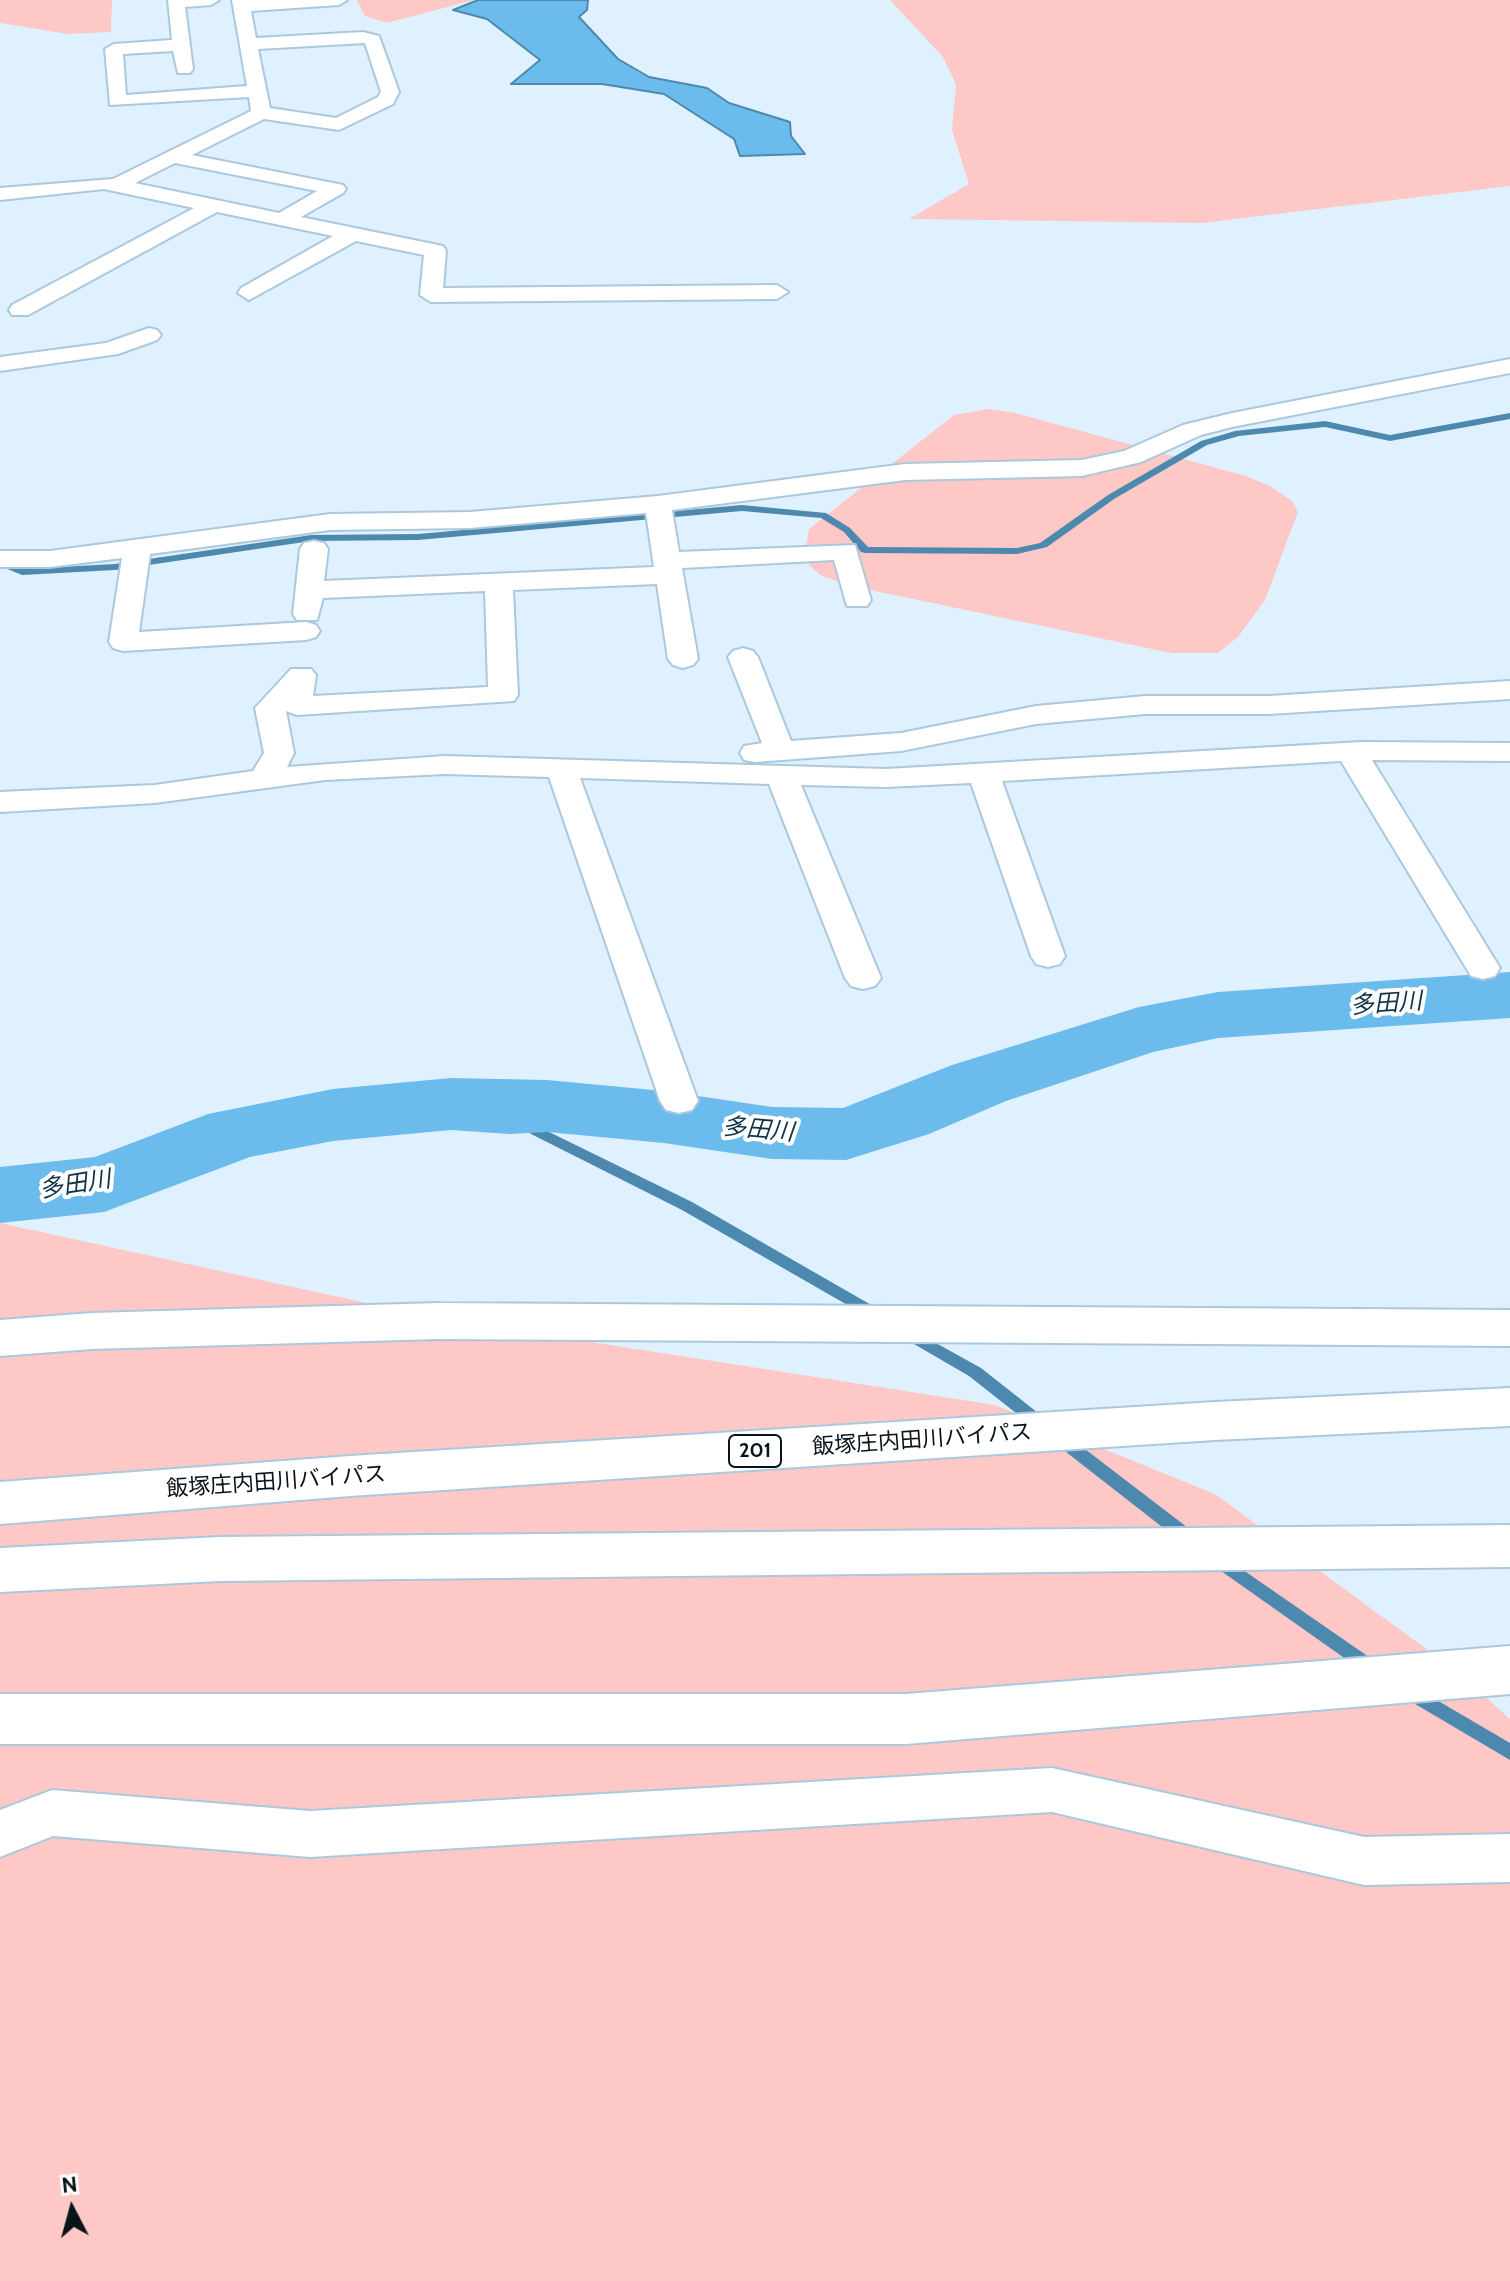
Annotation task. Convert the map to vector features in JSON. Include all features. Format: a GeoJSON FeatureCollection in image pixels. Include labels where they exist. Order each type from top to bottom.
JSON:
{"type":"FeatureCollection","features":[{"type":"Feature","properties":{"kind":"highway"},"geometry":{"type":"LineString","coordinates":[[0,1338],[92,1331],[438,1321],[1510,1328]]}},
{"type":"Feature","properties":{"kind":"highway","name":"飯塚庄内田川バイパス"},"geometry":{"type":"LineString","coordinates":[[0,1503],[350,1476],[1136,1426],[1510,1407]]}},
{"type":"Feature","properties":{"kind":"highway"},"geometry":{"type":"LineString","coordinates":[[0,1570],[220,1559],[1510,1546]]}},
{"type":"Feature","properties":{"kind":"highway"},"geometry":{"type":"LineString","coordinates":[[0,1719],[906,1719],[1510,1670]]}},
{"type":"Feature","properties":{"kind":"street"},"geometry":{"type":"LineString","coordinates":[[191,133],[176,1],[211,0]]}},
{"type":"Feature","properties":{"kind":"street"},"geometry":{"type":"LineString","coordinates":[[261,113],[240,3],[339,0]]}},
{"type":"Feature","properties":{"kind":"street"},"geometry":{"type":"LineString","coordinates":[[116,185],[261,113],[339,124],[386,100],[390,92],[373,40],[363,37],[248,44]]}},
{"type":"Feature","properties":{"kind":"street"},"geometry":{"type":"LineString","coordinates":[[181,45],[114,49],[117,101],[257,91]]}},
{"type":"Feature","properties":{"kind":"street"},"geometry":{"type":"LineString","coordinates":[[173,157],[336,189],[283,219]]}},
{"type":"Feature","properties":{"kind":"street"},"geometry":{"type":"LineString","coordinates":[[0,194],[104,183],[435,251],[431,295],[777,292]]}},
{"type":"Feature","properties":{"kind":"street"},"geometry":{"type":"LineString","coordinates":[[20,310],[215,205]]}},
{"type":"Feature","properties":{"kind":"street"},"geometry":{"type":"LineString","coordinates":[[249,293],[353,234]]}},
{"type":"Feature","properties":{"kind":"street"},"geometry":{"type":"LineString","coordinates":[[0,364],[110,349],[149,335]]}},
{"type":"Feature","properties":{"kind":"street"},"geometry":{"type":"LineString","coordinates":[[0,559],[50,559],[330,522],[470,520],[658,504],[905,472],[1082,468],[1132,457],[1192,430],[1232,420],[1510,366]]}},
{"type":"Feature","properties":{"kind":"street"},"geometry":{"type":"LineString","coordinates":[[658,504],[683,659]]}},
{"type":"Feature","properties":{"kind":"street"},"geometry":{"type":"LineString","coordinates":[[137,548],[123,642],[306,631]]}},
{"type":"Feature","properties":{"kind":"street"},"geometry":{"type":"LineString","coordinates":[[314,549],[297,706],[503,695],[499,582]]}},
{"type":"Feature","properties":{"kind":"street"},"geometry":{"type":"LineString","coordinates":[[310,590],[499,582],[845,551],[857,600]]}},
{"type":"Feature","properties":{"kind":"street"},"geometry":{"type":"LineString","coordinates":[[743,657],[863,978]]}},
{"type":"Feature","properties":{"kind":"street"},"geometry":{"type":"LineString","coordinates":[[264,779],[279,753],[270,708],[301,677]]}},
{"type":"Feature","properties":{"kind":"street"},"geometry":{"type":"LineString","coordinates":[[0,802],[155,794],[325,771],[445,765],[734,773],[1036,715],[1145,705],[1269,705],[1510,690]]}},
{"type":"Feature","properties":{"kind":"street"},"geometry":{"type":"LineString","coordinates":[[780,762],[886,778],[982,770],[1351,752],[1458,749],[1510,752]]}},
{"type":"Feature","properties":{"kind":"street"},"geometry":{"type":"LineString","coordinates":[[1351,752],[1483,968]]}},
{"type":"Feature","properties":{"kind":"street"},"geometry":{"type":"LineString","coordinates":[[561,768],[679,1101]]}},
{"type":"Feature","properties":{"kind":"street"},"geometry":{"type":"LineString","coordinates":[[982,770],[1048,956]]}},
{"type":"Feature","properties":{"kind":"street"},"geometry":{"type":"LineString","coordinates":[[0,1834],[52,1813],[310,1834],[1052,1790],[1364,1861],[1510,1858]]}},
{"type":"Feature","properties":{"kind":"shaded area"},"geometry":{"type":"Polygon","coordinates":[[[0,0],[112,0],[111,32],[68,34],[0,23],[0,0]]]}},
{"type":"Feature","properties":{"kind":"shaded area"},"geometry":{"type":"Polygon","coordinates":[[[357,0],[474,0],[387,23],[365,16],[357,0]]]}},
{"type":"Feature","properties":{"kind":"shaded area"},"geometry":{"type":"Polygon","coordinates":[[[890,0],[1510,0],[1510,186],[1202,223],[909,219],[969,184],[952,130],[956,85],[943,57],[890,0]]]}},
{"type":"Feature","properties":{"kind":"shaded area"},"geometry":{"type":"Polygon","coordinates":[[[988,409],[1015,413],[1246,476],[1270,486],[1292,501],[1298,512],[1265,600],[1238,637],[1218,653],[1171,653],[851,586],[820,575],[804,560],[809,529],[954,415],[988,409]]]}},
{"type":"Feature","properties":{"kind":"shaded area"},"geometry":{"type":"Polygon","coordinates":[[[0,1223],[431,1317],[995,1405],[1215,1494],[1459,1673],[1510,1719],[1510,2281],[0,2281],[0,1223]]]}},
{"type":"Feature","properties":{"kind":"water"},"geometry":{"type":"Polygon","coordinates":[[[478,0],[588,0],[587,10],[579,17],[618,59],[649,77],[707,88],[729,103],[790,122],[791,136],[805,154],[740,156],[734,139],[664,94],[602,84],[511,84],[540,60],[487,19],[453,10],[478,0]]]}},
{"type":"Feature","properties":{"kind":"waterway"},"geometry":{"type":"LineString","coordinates":[[0,562],[22,572],[115,567],[311,538],[418,537],[742,508],[823,515],[847,530],[865,550],[1017,551],[1043,545],[1111,497],[1204,443],[1238,433],[1325,424],[1390,438],[1510,416]]}},
{"type":"Feature","properties":{"kind":"waterway","name":"多田川"},"geometry":{"type":"LineString","coordinates":[[0,1195],[104,1184],[235,1133],[333,1115],[451,1104],[510,1108],[547,1106],[664,1117],[772,1133],[846,1134],[902,1116],[979,1083],[1139,1031],[1218,1015],[1510,995]]}},
{"type":"Feature","properties":{"kind":"waterway"},"geometry":{"type":"LineString","coordinates":[[510,1108],[536,1131],[687,1206],[875,1314]]}},
{"type":"Feature","properties":{"kind":"waterway"},"geometry":{"type":"LineString","coordinates":[[907,1333],[975,1372],[1041,1424]]}},
{"type":"Feature","properties":{"kind":"waterway"},"geometry":{"type":"LineString","coordinates":[[1058,1437],[1190,1539]]}},
{"type":"Feature","properties":{"kind":"waterway"},"geometry":{"type":"LineString","coordinates":[[1220,1561],[1373,1669]]}},
{"type":"Feature","properties":{"kind":"waterway"},"geometry":{"type":"LineString","coordinates":[[1411,1693],[1510,1752]]}}]}
